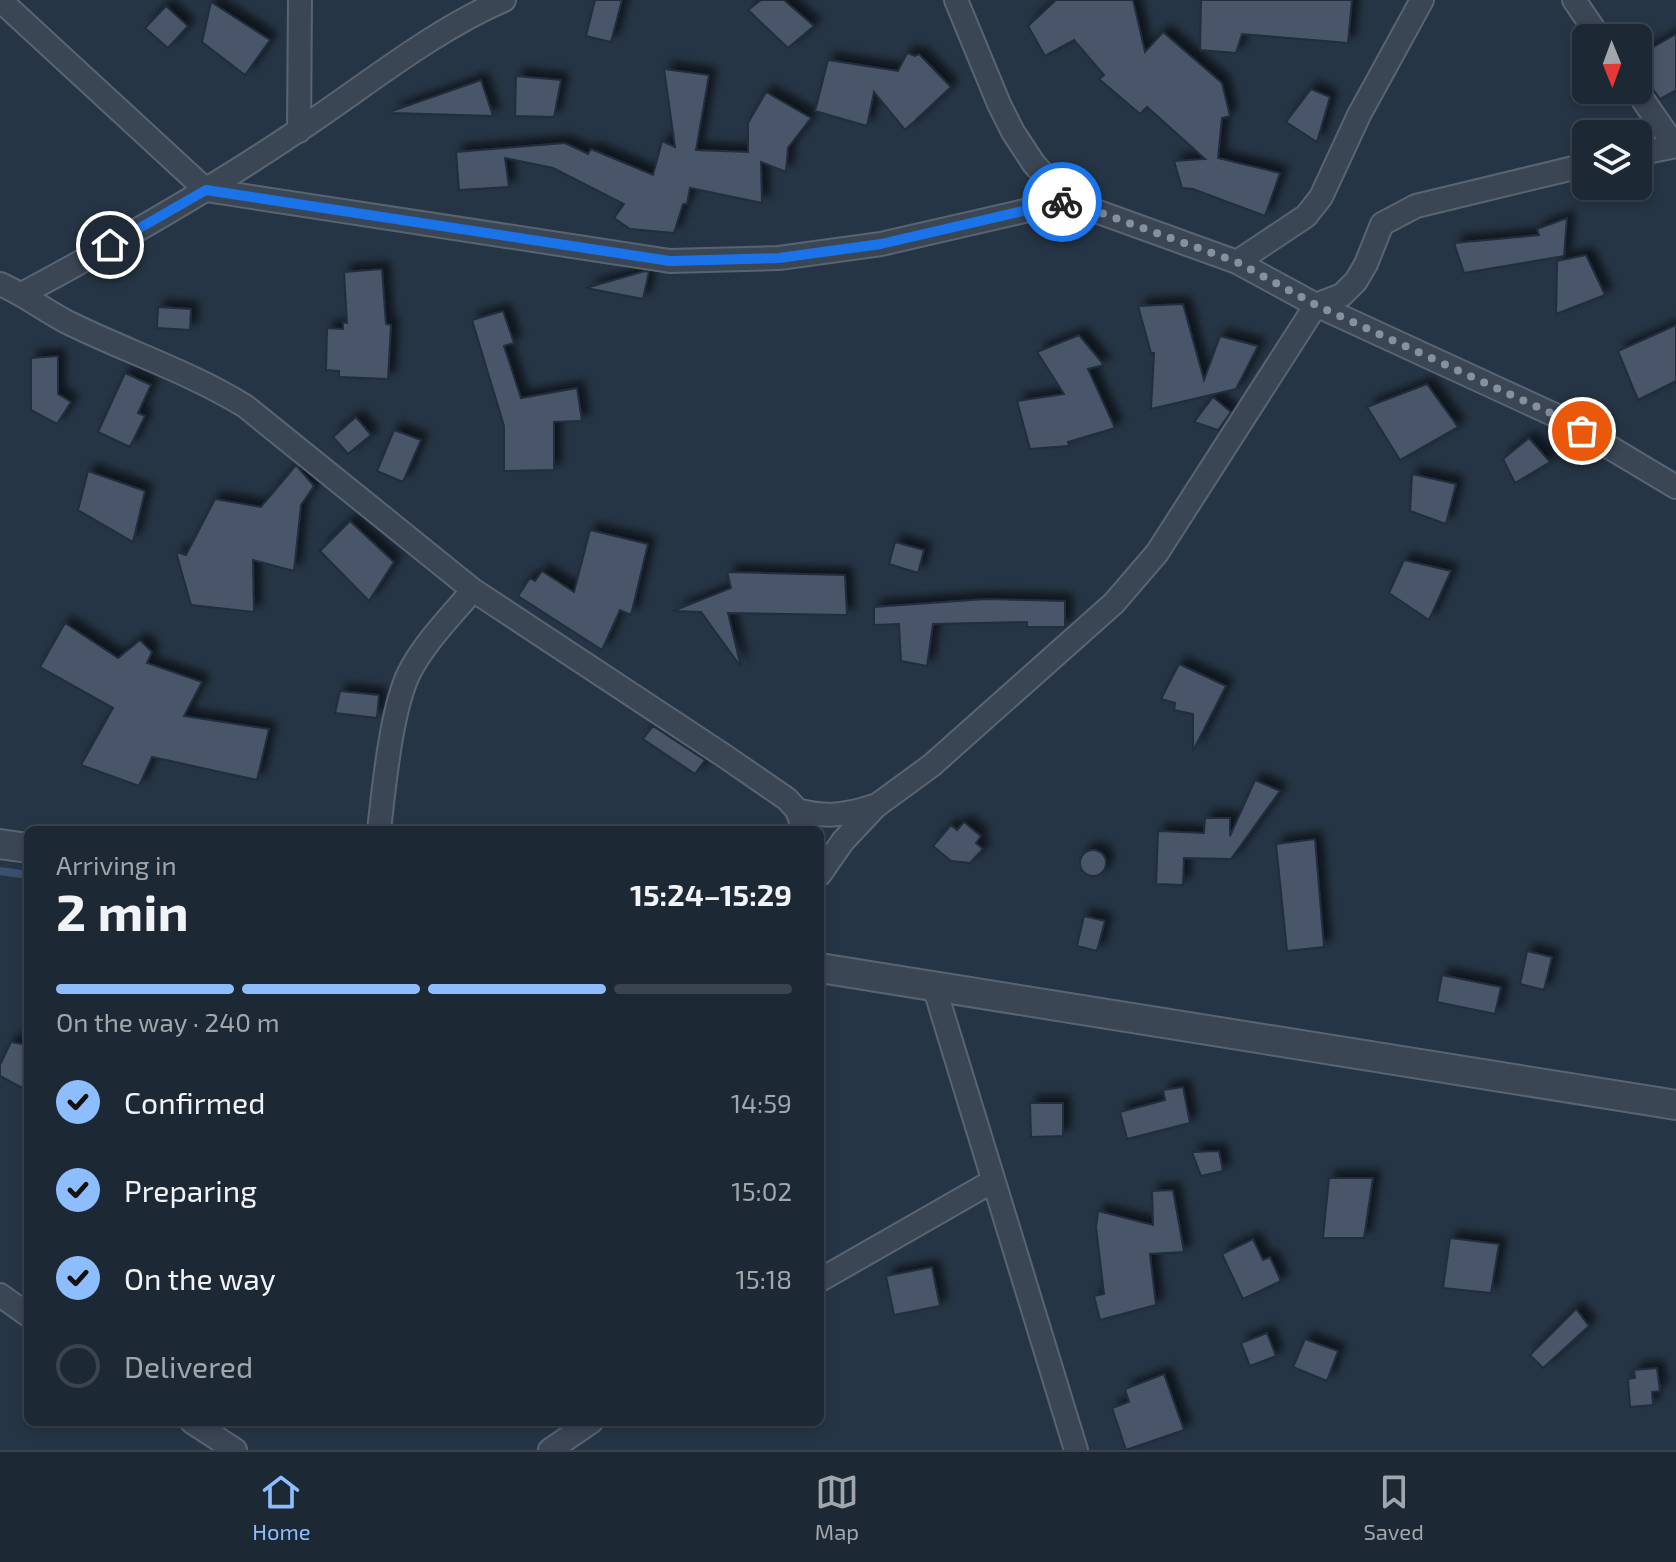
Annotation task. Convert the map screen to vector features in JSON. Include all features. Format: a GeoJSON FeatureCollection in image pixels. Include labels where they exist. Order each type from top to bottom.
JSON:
{"type":"FeatureCollection","features":[{"type":"Feature","properties":{"kind":"street"},"geometry":{"type":"LineString","coordinates":[[0,0],[206,190],[670,261],[779,258],[881,244],[1068,201]]}},
{"type":"Feature","properties":{"kind":"street"},"geometry":{"type":"LineString","coordinates":[[299,131],[300,0]]}},
{"type":"Feature","properties":{"kind":"street"},"geometry":{"type":"LineString","coordinates":[[22,294],[206,190],[299,131],[397,62],[504,0]]}},
{"type":"Feature","properties":{"kind":"street"},"geometry":{"type":"LineString","coordinates":[[956,0],[1013,132],[1034,164],[1068,201],[1237,262],[1316,305],[1559,417],[1676,487]]}},
{"type":"Feature","properties":{"kind":"street"},"geometry":{"type":"LineString","coordinates":[[1237,262],[1306,216],[1321,197],[1359,115],[1422,0]]}},
{"type":"Feature","properties":{"kind":"street"},"geometry":{"type":"LineString","coordinates":[[1574,0],[1590,24]]}},
{"type":"Feature","properties":{"kind":"street"},"geometry":{"type":"LineString","coordinates":[[1646,104],[1676,146],[1652,151]]}},
{"type":"Feature","properties":{"kind":"street"},"geometry":{"type":"LineString","coordinates":[[824,868],[843,841],[876,806],[932,765],[1114,603],[1157,553],[1316,305],[1342,295],[1356,281],[1382,224],[1416,206],[1572,168]]}},
{"type":"Feature","properties":{"kind":"street"},"geometry":{"type":"LineString","coordinates":[[0,284],[64,320],[213,386],[245,406],[473,590],[787,799],[800,820],[850,814],[876,806]]}},
{"type":"Feature","properties":{"kind":"street"},"geometry":{"type":"LineString","coordinates":[[380,826],[395,724],[408,676],[421,654],[473,590]]}},
{"type":"Feature","properties":{"kind":"street"},"geometry":{"type":"LineString","coordinates":[[824,969],[1676,1105]]}},
{"type":"Feature","properties":{"kind":"street"},"geometry":{"type":"LineString","coordinates":[[934,986],[1076,1450]]}},
{"type":"Feature","properties":{"kind":"street"},"geometry":{"type":"LineString","coordinates":[[824,1278],[993,1181]]}},
{"type":"Feature","properties":{"kind":"street"},"geometry":{"type":"LineString","coordinates":[[0,1295],[24,1312]]}},
{"type":"Feature","properties":{"kind":"street"},"geometry":{"type":"LineString","coordinates":[[198,1426],[235,1450]]}},
{"type":"Feature","properties":{"kind":"street"},"geometry":{"type":"LineString","coordinates":[[550,1450],[585,1426]]}},
{"type":"Feature","properties":{"kind":"building"},"geometry":{"type":"Polygon","coordinates":[[[595,0],[622,0],[611,42],[586,36],[595,0]]]}},
{"type":"Feature","properties":{"kind":"building"},"geometry":{"type":"Polygon","coordinates":[[[761,0],[784,0],[814,26],[788,48],[748,10],[761,0]]]}},
{"type":"Feature","properties":{"kind":"building"},"geometry":{"type":"Polygon","coordinates":[[[1056,0],[1133,0],[1145,52],[1163,32],[1222,83],[1230,116],[1222,118],[1218,158],[1280,173],[1265,216],[1193,189],[1182,188],[1174,161],[1205,159],[1147,107],[1140,114],[1099,79],[1104,75],[1074,40],[1045,56],[1028,26],[1056,0]]]}},
{"type":"Feature","properties":{"kind":"building"},"geometry":{"type":"Polygon","coordinates":[[[1201,0],[1352,0],[1348,43],[1242,34],[1236,53],[1200,50],[1201,0]]]}},
{"type":"Feature","properties":{"kind":"building"},"geometry":{"type":"Polygon","coordinates":[[[211,2],[270,40],[245,75],[202,42],[211,2]]]}},
{"type":"Feature","properties":{"kind":"building"},"geometry":{"type":"Polygon","coordinates":[[[166,6],[188,26],[168,48],[145,28],[166,6]]]}},
{"type":"Feature","properties":{"kind":"building"},"geometry":{"type":"Polygon","coordinates":[[[1676,34],[1676,90],[1660,99],[1652,88],[1652,48],[1676,34]]]}},
{"type":"Feature","properties":{"kind":"building"},"geometry":{"type":"Polygon","coordinates":[[[907,53],[919,54],[951,87],[905,130],[874,92],[867,126],[815,111],[828,60],[898,71],[907,53]]]}},
{"type":"Feature","properties":{"kind":"building"},"geometry":{"type":"Polygon","coordinates":[[[664,69],[709,75],[696,150],[748,152],[748,123],[766,92],[811,118],[788,148],[786,172],[761,162],[762,203],[690,188],[687,204],[683,204],[674,233],[630,229],[614,218],[624,204],[553,168],[505,158],[509,187],[459,190],[456,152],[565,143],[588,154],[591,149],[653,175],[662,141],[675,147],[664,69]]]}},
{"type":"Feature","properties":{"kind":"building"},"geometry":{"type":"Polygon","coordinates":[[[516,76],[561,80],[554,117],[515,116],[516,76]]]}},
{"type":"Feature","properties":{"kind":"building"},"geometry":{"type":"Polygon","coordinates":[[[481,80],[493,116],[392,113],[392,111],[481,80]]]}},
{"type":"Feature","properties":{"kind":"building"},"geometry":{"type":"Polygon","coordinates":[[[1311,89],[1330,97],[1317,142],[1286,122],[1311,89]]]}},
{"type":"Feature","properties":{"kind":"building"},"geometry":{"type":"Polygon","coordinates":[[[1567,218],[1564,256],[1464,273],[1454,243],[1539,235],[1537,229],[1567,218]]]}},
{"type":"Feature","properties":{"kind":"building"},"geometry":{"type":"Polygon","coordinates":[[[1586,255],[1605,295],[1556,314],[1557,261],[1586,255]]]}},
{"type":"Feature","properties":{"kind":"building"},"geometry":{"type":"Polygon","coordinates":[[[382,269],[386,324],[391,325],[388,379],[339,377],[339,371],[326,370],[327,328],[343,329],[343,322],[347,323],[344,272],[382,269]]]}},
{"type":"Feature","properties":{"kind":"building"},"geometry":{"type":"Polygon","coordinates":[[[649,272],[643,299],[586,288],[649,272]]]}},
{"type":"Feature","properties":{"kind":"building"},"geometry":{"type":"Polygon","coordinates":[[[1183,304],[1204,380],[1220,336],[1258,346],[1236,389],[1151,409],[1154,353],[1151,353],[1138,306],[1183,304]]]}},
{"type":"Feature","properties":{"kind":"building"},"geometry":{"type":"Polygon","coordinates":[[[158,307],[191,309],[190,330],[157,328],[158,307]]]}},
{"type":"Feature","properties":{"kind":"building"},"geometry":{"type":"Polygon","coordinates":[[[503,311],[514,343],[504,346],[521,398],[577,388],[582,421],[554,422],[554,470],[504,471],[504,426],[472,320],[503,311]]]}},
{"type":"Feature","properties":{"kind":"building"},"geometry":{"type":"Polygon","coordinates":[[[1676,325],[1676,381],[1638,400],[1618,351],[1676,325]]]}},
{"type":"Feature","properties":{"kind":"building"},"geometry":{"type":"Polygon","coordinates":[[[1079,335],[1104,365],[1088,369],[1115,428],[1068,442],[1069,446],[1030,449],[1017,401],[1064,394],[1037,352],[1079,335]]]}},
{"type":"Feature","properties":{"kind":"building"},"geometry":{"type":"Polygon","coordinates":[[[58,356],[58,394],[71,402],[57,424],[31,410],[31,358],[58,356]]]}},
{"type":"Feature","properties":{"kind":"building"},"geometry":{"type":"Polygon","coordinates":[[[125,373],[151,385],[138,413],[145,416],[130,447],[98,432],[125,373]]]}},
{"type":"Feature","properties":{"kind":"building"},"geometry":{"type":"Polygon","coordinates":[[[1427,384],[1458,427],[1400,460],[1367,407],[1427,384]]]}},
{"type":"Feature","properties":{"kind":"building"},"geometry":{"type":"Polygon","coordinates":[[[1213,397],[1231,412],[1218,430],[1194,422],[1213,397]]]}},
{"type":"Feature","properties":{"kind":"building"},"geometry":{"type":"Polygon","coordinates":[[[356,417],[371,435],[348,454],[333,437],[356,417]]]}},
{"type":"Feature","properties":{"kind":"building"},"geometry":{"type":"Polygon","coordinates":[[[394,430],[421,440],[403,482],[377,471],[394,430]]]}},
{"type":"Feature","properties":{"kind":"building"},"geometry":{"type":"Polygon","coordinates":[[[1529,438],[1550,462],[1515,483],[1503,459],[1529,438]]]}},
{"type":"Feature","properties":{"kind":"building"},"geometry":{"type":"Polygon","coordinates":[[[296,465],[314,486],[301,505],[294,571],[253,560],[254,612],[191,605],[176,552],[186,555],[215,499],[261,507],[296,465]]]}},
{"type":"Feature","properties":{"kind":"building"},"geometry":{"type":"Polygon","coordinates":[[[88,471],[145,491],[133,542],[78,510],[88,471]]]}},
{"type":"Feature","properties":{"kind":"building"},"geometry":{"type":"Polygon","coordinates":[[[1412,474],[1456,484],[1446,524],[1410,511],[1412,474]]]}},
{"type":"Feature","properties":{"kind":"building"},"geometry":{"type":"Polygon","coordinates":[[[350,521],[394,562],[369,601],[320,551],[350,521]]]}},
{"type":"Feature","properties":{"kind":"building"},"geometry":{"type":"Polygon","coordinates":[[[590,530],[648,544],[631,615],[620,610],[602,650],[518,596],[530,578],[535,581],[542,571],[574,592],[590,530]]]}},
{"type":"Feature","properties":{"kind":"building"},"geometry":{"type":"Polygon","coordinates":[[[895,542],[924,550],[918,573],[889,564],[895,542]]]}},
{"type":"Feature","properties":{"kind":"building"},"geometry":{"type":"Polygon","coordinates":[[[1404,560],[1451,571],[1429,620],[1389,593],[1404,560]]]}},
{"type":"Feature","properties":{"kind":"building"},"geometry":{"type":"Polygon","coordinates":[[[727,572],[845,575],[847,615],[728,613],[741,667],[701,612],[673,611],[731,588],[727,572]]]}},
{"type":"Feature","properties":{"kind":"building"},"geometry":{"type":"Polygon","coordinates":[[[986,599],[1065,601],[1065,627],[1027,627],[1027,622],[933,624],[927,666],[901,661],[899,624],[874,625],[874,607],[986,599]]]}},
{"type":"Feature","properties":{"kind":"building"},"geometry":{"type":"Polygon","coordinates":[[[65,623],[118,658],[140,640],[152,652],[147,663],[202,682],[184,716],[269,729],[257,780],[152,757],[139,786],[81,765],[113,708],[40,667],[65,623]]]}},
{"type":"Feature","properties":{"kind":"building"},"geometry":{"type":"Polygon","coordinates":[[[1179,664],[1226,686],[1193,751],[1193,714],[1174,710],[1175,703],[1161,699],[1179,664]]]}},
{"type":"Feature","properties":{"kind":"building"},"geometry":{"type":"Polygon","coordinates":[[[340,691],[379,695],[377,718],[335,713],[340,691]]]}},
{"type":"Feature","properties":{"kind":"building"},"geometry":{"type":"Polygon","coordinates":[[[653,726],[705,760],[695,774],[643,739],[653,726]]]}},
{"type":"Feature","properties":{"kind":"building"},"geometry":{"type":"Polygon","coordinates":[[[1255,780],[1280,791],[1231,859],[1184,858],[1183,885],[1156,884],[1158,831],[1204,833],[1205,818],[1230,818],[1230,836],[1255,780]]]}},
{"type":"Feature","properties":{"kind":"building"},"geometry":{"type":"Polygon","coordinates":[[[964,822],[981,836],[976,843],[983,849],[970,863],[951,861],[933,846],[951,825],[957,830],[964,822]]]}},
{"type":"Feature","properties":{"kind":"building"},"geometry":{"type":"Polygon","coordinates":[[[1315,839],[1324,947],[1287,951],[1276,844],[1315,839]]]}},
{"type":"Feature","properties":{"kind":"building"},"geometry":{"type":"Polygon","coordinates":[[[1093,850],[1102,854],[1106,863],[1102,872],[1093,876],[1084,872],[1080,863],[1084,854],[1093,850]]]}},
{"type":"Feature","properties":{"kind":"building"},"geometry":{"type":"Polygon","coordinates":[[[1084,916],[1105,921],[1097,951],[1077,946],[1084,916]]]}},
{"type":"Feature","properties":{"kind":"building"},"geometry":{"type":"Polygon","coordinates":[[[1527,951],[1552,957],[1544,990],[1520,984],[1527,951]]]}},
{"type":"Feature","properties":{"kind":"building"},"geometry":{"type":"Polygon","coordinates":[[[1442,975],[1501,987],[1495,1014],[1437,1002],[1442,975]]]}},
{"type":"Feature","properties":{"kind":"building"},"geometry":{"type":"Polygon","coordinates":[[[11,1042],[24,1044],[24,1089],[0,1076],[0,1065],[11,1042]]]}},
{"type":"Feature","properties":{"kind":"building"},"geometry":{"type":"Polygon","coordinates":[[[1183,1087],[1190,1123],[1127,1139],[1120,1112],[1165,1100],[1163,1090],[1183,1087]]]}},
{"type":"Feature","properties":{"kind":"building"},"geometry":{"type":"Polygon","coordinates":[[[1030,1103],[1063,1103],[1063,1136],[1031,1137],[1030,1103]]]}},
{"type":"Feature","properties":{"kind":"building"},"geometry":{"type":"Polygon","coordinates":[[[1219,1151],[1223,1171],[1201,1176],[1192,1152],[1219,1151]]]}},
{"type":"Feature","properties":{"kind":"building"},"geometry":{"type":"Polygon","coordinates":[[[1329,1178],[1373,1178],[1364,1238],[1323,1238],[1329,1178]]]}},
{"type":"Feature","properties":{"kind":"building"},"geometry":{"type":"Polygon","coordinates":[[[1173,1190],[1184,1252],[1150,1254],[1156,1305],[1100,1320],[1094,1296],[1104,1294],[1096,1227],[1098,1211],[1153,1225],[1152,1191],[1173,1190]]]}},
{"type":"Feature","properties":{"kind":"building"},"geometry":{"type":"Polygon","coordinates":[[[1450,1238],[1499,1244],[1491,1293],[1443,1288],[1450,1238]]]}},
{"type":"Feature","properties":{"kind":"building"},"geometry":{"type":"Polygon","coordinates":[[[1253,1239],[1263,1260],[1270,1257],[1281,1281],[1243,1299],[1222,1254],[1253,1239]]]}},
{"type":"Feature","properties":{"kind":"building"},"geometry":{"type":"Polygon","coordinates":[[[932,1267],[940,1306],[894,1315],[886,1276],[932,1267]]]}},
{"type":"Feature","properties":{"kind":"building"},"geometry":{"type":"Polygon","coordinates":[[[1576,1309],[1589,1326],[1543,1368],[1530,1355],[1576,1309]]]}},
{"type":"Feature","properties":{"kind":"building"},"geometry":{"type":"Polygon","coordinates":[[[1267,1333],[1276,1356],[1250,1366],[1241,1343],[1267,1333]]]}},
{"type":"Feature","properties":{"kind":"building"},"geometry":{"type":"Polygon","coordinates":[[[1305,1339],[1338,1351],[1327,1381],[1293,1367],[1305,1339]]]}},
{"type":"Feature","properties":{"kind":"building"},"geometry":{"type":"Polygon","coordinates":[[[1657,1368],[1660,1391],[1652,1392],[1653,1405],[1630,1407],[1628,1379],[1635,1378],[1634,1370],[1657,1368]]]}},
{"type":"Feature","properties":{"kind":"building"},"geometry":{"type":"Polygon","coordinates":[[[1164,1374],[1184,1430],[1126,1450],[1112,1408],[1129,1402],[1125,1389],[1164,1374]]]}},
{"type":"Feature","properties":{"kind":"waterway"},"geometry":{"type":"LineString","coordinates":[[0,871],[24,874]]}},
{"type":"Feature","properties":{"kind":"way so far"},"geometry":{"type":"LineString","coordinates":[[1062,202],[1068,201],[1237,262],[1316,305],[1559,417],[1582,431]]}},
{"type":"Feature","properties":{"kind":"route"},"geometry":{"type":"LineString","coordinates":[[110,245],[206,190],[670,261],[779,258],[881,244],[1062,202]]}}]}
